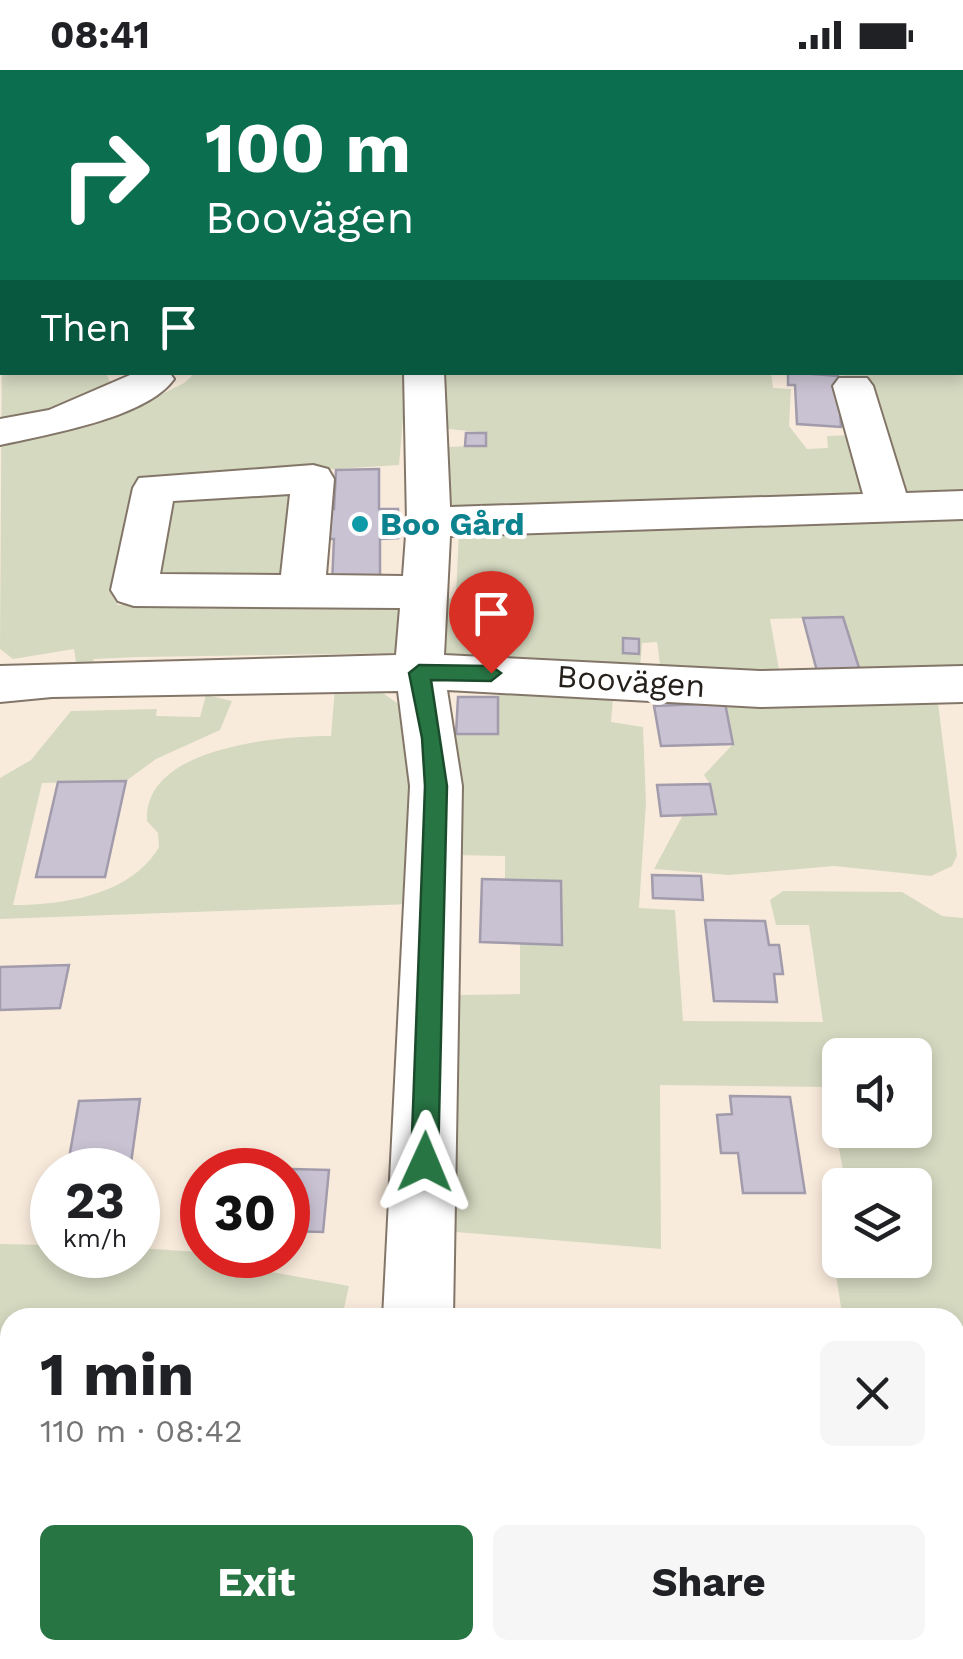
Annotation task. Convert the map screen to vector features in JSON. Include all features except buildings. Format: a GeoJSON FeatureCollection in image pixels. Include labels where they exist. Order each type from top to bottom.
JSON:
{"type":"FeatureCollection","features":[{"type":"Feature","properties":{"kind":"street"},"geometry":{"type":"LineString","coordinates":[[418,1308],[436,786],[432,738],[419,673],[429,522],[424,375]]}},
{"type":"Feature","properties":{"kind":"street"},"geometry":{"type":"LineString","coordinates":[[0,432],[59,420],[123,396],[154,379]]}},
{"type":"Feature","properties":{"kind":"street"},"geometry":{"type":"LineString","coordinates":[[852,386],[888,509]]}},
{"type":"Feature","properties":{"kind":"street"},"geometry":{"type":"LineString","coordinates":[[429,522],[963,506]]}},
{"type":"Feature","properties":{"kind":"street"},"geometry":{"type":"LineString","coordinates":[[302,590],[426,592]]}},
{"type":"Feature","properties":{"kind":"street","name":"Boovägen"},"geometry":{"type":"LineString","coordinates":[[0,684],[52,679],[419,673],[581,676],[760,690],[963,684]]}},
{"type":"Feature","properties":{"kind":"green space"},"geometry":{"type":"Polygon","coordinates":[[[2,375],[107,375],[113,388],[148,401],[193,375],[407,375],[399,465],[138,481],[117,605],[269,603],[356,608],[404,603],[408,653],[138,657],[94,659],[92,664],[76,662],[74,649],[13,659],[0,649],[2,375]]]}},
{"type":"Feature","properties":{"kind":"green space"},"geometry":{"type":"Polygon","coordinates":[[[430,375],[771,375],[773,388],[791,389],[789,426],[807,449],[828,448],[827,436],[850,435],[868,502],[456,517],[436,448],[465,446],[486,433],[431,427],[430,375]]]}},
{"type":"Feature","properties":{"kind":"green space"},"geometry":{"type":"Polygon","coordinates":[[[838,375],[963,375],[963,499],[893,501],[869,394],[870,379],[838,375]]]}},
{"type":"Feature","properties":{"kind":"green space"},"geometry":{"type":"Polygon","coordinates":[[[295,495],[286,573],[153,574],[170,499],[295,495]]]}},
{"type":"Feature","properties":{"kind":"green space"},"geometry":{"type":"Polygon","coordinates":[[[963,513],[963,667],[861,674],[843,617],[770,619],[780,675],[661,672],[657,642],[642,643],[640,670],[439,664],[441,599],[456,598],[459,529],[963,513]]]}},
{"type":"Feature","properties":{"kind":"green space"},"geometry":{"type":"Polygon","coordinates":[[[335,687],[376,688],[401,706],[412,750],[411,904],[0,919],[0,778],[31,760],[71,711],[157,709],[156,716],[200,717],[206,695],[232,701],[220,730],[156,759],[126,781],[42,783],[13,905],[53,903],[95,894],[132,876],[159,847],[158,833],[147,821],[152,796],[167,776],[218,750],[280,739],[331,736],[335,687]]]}},
{"type":"Feature","properties":{"kind":"green space"},"geometry":{"type":"Polygon","coordinates":[[[499,690],[613,699],[611,722],[643,727],[646,803],[639,908],[675,910],[683,1021],[823,1022],[809,925],[776,925],[770,900],[783,891],[902,892],[942,916],[963,918],[963,1308],[841,1308],[836,1278],[932,1278],[932,1168],[843,1168],[839,1148],[932,1148],[932,1038],[822,1038],[822,1087],[660,1085],[661,1249],[444,1231],[458,995],[520,994],[520,943],[562,944],[561,881],[505,879],[505,856],[449,855],[456,734],[498,734],[499,690]]]}},
{"type":"Feature","properties":{"kind":"green space"},"geometry":{"type":"Polygon","coordinates":[[[725,703],[834,707],[938,703],[957,856],[952,866],[931,876],[834,866],[729,875],[654,869],[683,815],[715,814],[710,784],[704,775],[733,744],[725,703]]]}},
{"type":"Feature","properties":{"kind":"green space"},"geometry":{"type":"Polygon","coordinates":[[[0,1244],[30,1245],[30,1278],[160,1278],[160,1249],[180,1251],[180,1278],[305,1278],[349,1286],[344,1308],[0,1308],[0,1244]]]}},
{"type":"Feature","properties":{"kind":"place","name":"Boo Gård"},"geometry":{"type":"Point","coordinates":[360,524]}},
{"type":"Feature","properties":{"kind":"route"},"geometry":{"type":"LineString","coordinates":[[425,1162],[436,786],[432,738],[419,673],[491,673]]}}]}
